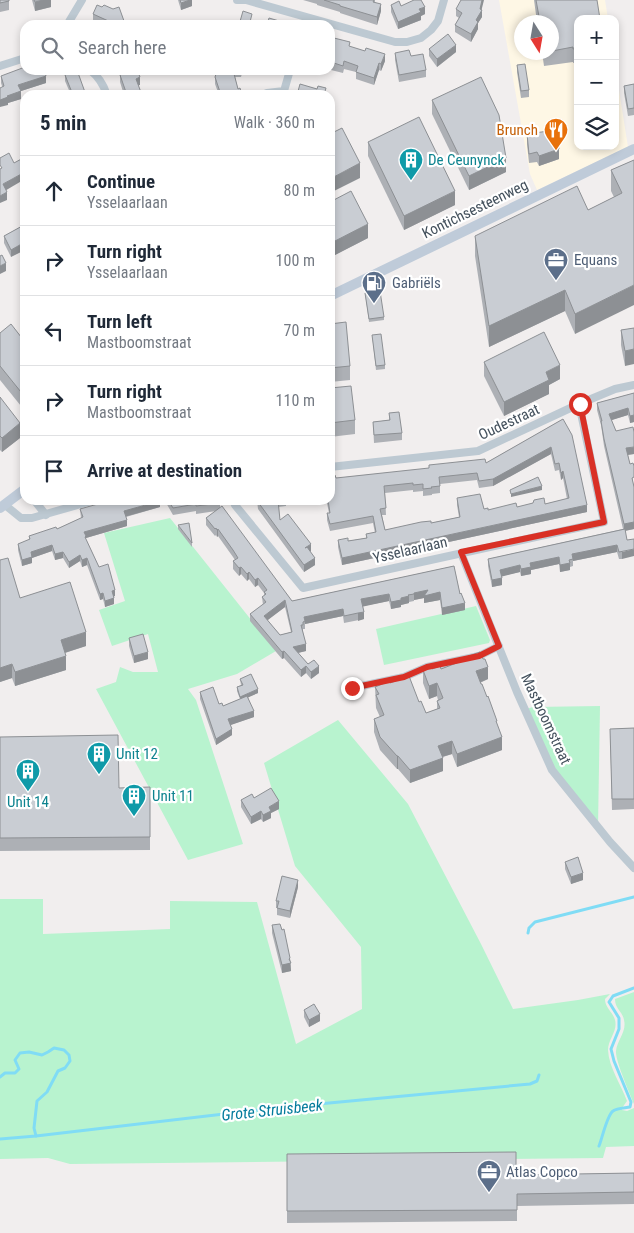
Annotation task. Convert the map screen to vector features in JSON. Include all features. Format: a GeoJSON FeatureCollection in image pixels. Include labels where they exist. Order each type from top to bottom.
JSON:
{"type":"FeatureCollection","features":[{"type":"Feature","properties":{"kind":"street"},"geometry":{"type":"LineString","coordinates":[[70,20],[82,0]]}},
{"type":"Feature","properties":{"kind":"street"},"geometry":{"type":"LineString","coordinates":[[237,0],[246,0],[301,20]]}},
{"type":"Feature","properties":{"kind":"street"},"geometry":{"type":"LineString","coordinates":[[335,28],[395,42],[407,42],[421,38],[431,30],[438,21],[444,0]]}},
{"type":"Feature","properties":{"kind":"street"},"geometry":{"type":"LineString","coordinates":[[0,66],[20,60]]}},
{"type":"Feature","properties":{"kind":"street"},"geometry":{"type":"LineString","coordinates":[[97,75],[105,90]]}},
{"type":"Feature","properties":{"kind":"street"},"geometry":{"type":"LineString","coordinates":[[284,90],[289,75]]}},
{"type":"Feature","properties":{"kind":"street","name":"Kontichsesteenweg"},"geometry":{"type":"LineString","coordinates":[[335,294],[634,149]]}},
{"type":"Feature","properties":{"kind":"street","name":"Oudestraat"},"geometry":{"type":"LineString","coordinates":[[335,466],[478,451],[615,389],[634,385]]}},
{"type":"Feature","properties":{"kind":"street","name":"Ysselaarlaan"},"geometry":{"type":"LineString","coordinates":[[236,505],[303,588],[604,522],[580,404]]}},
{"type":"Feature","properties":{"kind":"street"},"geometry":{"type":"LineString","coordinates":[[20,493],[2,506],[21,518],[46,515],[79,505]]}},
{"type":"Feature","properties":{"kind":"street"},"geometry":{"type":"LineString","coordinates":[[38,505],[46,515]]}},
{"type":"Feature","properties":{"kind":"street","name":"Mastboomstraat"},"geometry":{"type":"LineString","coordinates":[[461,552],[517,692],[552,770],[610,842],[634,868]]}},
{"type":"Feature","properties":{"kind":"street"},"geometry":{"type":"LineString","coordinates":[[352,688],[404,677],[427,667],[479,656],[499,646]]}},
{"type":"Feature","properties":{"kind":"shaded area"},"geometry":{"type":"Polygon","coordinates":[[[499,0],[605,0],[607,15],[574,15],[574,150],[619,150],[619,90],[628,147],[537,190],[530,174],[499,0]]]}},
{"type":"Feature","properties":{"kind":"green space"},"geometry":{"type":"Polygon","coordinates":[[[170,518],[276,651],[237,674],[188,689],[196,700],[243,844],[188,860],[96,689],[116,682],[120,667],[133,672],[158,672],[148,634],[112,646],[99,610],[125,601],[104,533],[170,518]]]}},
{"type":"Feature","properties":{"kind":"green space"},"geometry":{"type":"Polygon","coordinates":[[[476,606],[490,640],[489,643],[384,665],[376,629],[476,606]]]}},
{"type":"Feature","properties":{"kind":"green space"},"geometry":{"type":"Polygon","coordinates":[[[600,706],[598,827],[552,770],[526,709],[533,707],[600,706]]]}},
{"type":"Feature","properties":{"kind":"green space"},"geometry":{"type":"Polygon","coordinates":[[[338,720],[408,804],[513,1009],[610,994],[605,999],[605,1002],[616,1024],[608,1046],[609,1057],[627,1101],[622,1110],[627,1111],[634,1108],[634,1146],[606,1147],[603,1158],[70,1164],[48,1158],[0,1159],[0,899],[43,899],[43,934],[170,929],[170,901],[257,902],[296,1044],[362,1009],[361,947],[295,866],[264,763],[338,720]]]}},
{"type":"Feature","properties":{"kind":"green space"},"geometry":{"type":"Polygon","coordinates":[[[634,992],[634,1104],[616,1055],[625,1024],[615,999],[634,992]]]}},
{"type":"Feature","properties":{"kind":"building"},"geometry":{"type":"Polygon","coordinates":[[[0,0],[9,0],[9,1],[0,3],[0,0]]]}},
{"type":"Feature","properties":{"kind":"building"},"geometry":{"type":"Polygon","coordinates":[[[324,0],[374,0],[373,2],[381,4],[377,17],[324,0]]]}},
{"type":"Feature","properties":{"kind":"building"},"geometry":{"type":"Polygon","coordinates":[[[414,0],[421,0],[425,7],[419,9],[421,12],[398,22],[391,5],[399,1],[401,6],[414,0]]]}},
{"type":"Feature","properties":{"kind":"building"},"geometry":{"type":"Polygon","coordinates":[[[461,0],[482,0],[480,9],[482,10],[471,34],[455,25],[462,13],[456,9],[461,0]]]}},
{"type":"Feature","properties":{"kind":"building"},"geometry":{"type":"Polygon","coordinates":[[[536,0],[597,0],[599,15],[574,15],[574,49],[573,47],[559,50],[559,15],[539,15],[536,0]]]}},
{"type":"Feature","properties":{"kind":"building"},"geometry":{"type":"Polygon","coordinates":[[[97,5],[102,7],[104,5],[113,9],[119,7],[124,20],[106,20],[93,14],[97,5]]]}},
{"type":"Feature","properties":{"kind":"building"},"geometry":{"type":"Polygon","coordinates":[[[243,11],[252,14],[250,20],[240,20],[243,11]]]}},
{"type":"Feature","properties":{"kind":"building"},"geometry":{"type":"Polygon","coordinates":[[[448,34],[456,45],[437,59],[429,49],[448,34]]]}},
{"type":"Feature","properties":{"kind":"building"},"geometry":{"type":"Polygon","coordinates":[[[335,38],[350,42],[349,46],[365,51],[366,48],[385,54],[381,64],[379,63],[374,78],[356,72],[358,66],[344,61],[343,66],[335,63],[335,38]]]}},
{"type":"Feature","properties":{"kind":"building"},"geometry":{"type":"Polygon","coordinates":[[[409,50],[411,56],[423,54],[426,70],[399,75],[395,53],[409,50]]]}},
{"type":"Feature","properties":{"kind":"building"},"geometry":{"type":"Polygon","coordinates":[[[525,64],[529,90],[521,91],[517,65],[525,64]]]}},
{"type":"Feature","properties":{"kind":"building"},"geometry":{"type":"Polygon","coordinates":[[[20,69],[20,75],[46,76],[18,85],[20,91],[0,100],[0,88],[4,86],[1,76],[20,69]]]}},
{"type":"Feature","properties":{"kind":"building"},"geometry":{"type":"Polygon","coordinates":[[[65,75],[79,75],[84,90],[71,90],[65,75]]]}},
{"type":"Feature","properties":{"kind":"building"},"geometry":{"type":"Polygon","coordinates":[[[120,75],[139,75],[140,77],[136,79],[140,90],[125,90],[120,75]]]}},
{"type":"Feature","properties":{"kind":"building"},"geometry":{"type":"Polygon","coordinates":[[[216,75],[234,75],[238,89],[240,88],[241,90],[219,90],[216,75]]]}},
{"type":"Feature","properties":{"kind":"building"},"geometry":{"type":"Polygon","coordinates":[[[481,77],[499,115],[506,158],[469,176],[432,100],[481,77]]]}},
{"type":"Feature","properties":{"kind":"building"},"geometry":{"type":"Polygon","coordinates":[[[300,84],[317,89],[318,86],[326,88],[325,90],[298,90],[300,84]]]}},
{"type":"Feature","properties":{"kind":"building"},"geometry":{"type":"Polygon","coordinates":[[[634,84],[634,108],[628,109],[624,86],[634,84]]]}},
{"type":"Feature","properties":{"kind":"building","name":"De Ceunynck"},"geometry":{"type":"Polygon","coordinates":[[[419,117],[455,191],[404,216],[368,142],[419,117]]]}},
{"type":"Feature","properties":{"kind":"building"},"geometry":{"type":"Polygon","coordinates":[[[342,128],[360,163],[335,176],[335,132],[342,128]]]}},
{"type":"Feature","properties":{"kind":"building"},"geometry":{"type":"Polygon","coordinates":[[[556,130],[559,149],[539,156],[537,152],[529,154],[527,134],[556,130]]]}},
{"type":"Feature","properties":{"kind":"building"},"geometry":{"type":"Polygon","coordinates":[[[9,153],[14,163],[20,160],[20,175],[3,184],[7,192],[0,196],[0,169],[2,168],[0,158],[9,153]]]}},
{"type":"Feature","properties":{"kind":"building","name":"Equans"},"geometry":{"type":"Polygon","coordinates":[[[634,160],[634,285],[575,314],[565,290],[489,326],[475,236],[577,186],[588,210],[622,193],[611,170],[634,160]]]}},
{"type":"Feature","properties":{"kind":"building"},"geometry":{"type":"Polygon","coordinates":[[[351,191],[368,224],[335,241],[335,199],[351,191]]]}},
{"type":"Feature","properties":{"kind":"building"},"geometry":{"type":"Polygon","coordinates":[[[20,227],[20,245],[11,250],[4,236],[20,227]]]}},
{"type":"Feature","properties":{"kind":"building"},"geometry":{"type":"Polygon","coordinates":[[[2,255],[6,263],[0,266],[0,256],[2,255]]]}},
{"type":"Feature","properties":{"kind":"building"},"geometry":{"type":"Polygon","coordinates":[[[380,291],[384,317],[369,319],[365,293],[380,291]]]}},
{"type":"Feature","properties":{"kind":"building"},"geometry":{"type":"Polygon","coordinates":[[[346,322],[350,366],[335,368],[335,323],[346,322]]]}},
{"type":"Feature","properties":{"kind":"building"},"geometry":{"type":"Polygon","coordinates":[[[11,324],[20,336],[20,391],[0,366],[0,333],[11,324]]]}},
{"type":"Feature","properties":{"kind":"building"},"geometry":{"type":"Polygon","coordinates":[[[634,328],[634,349],[625,351],[621,330],[634,328]]]}},
{"type":"Feature","properties":{"kind":"building"},"geometry":{"type":"Polygon","coordinates":[[[544,332],[560,365],[546,372],[549,380],[504,402],[484,362],[544,332]]]}},
{"type":"Feature","properties":{"kind":"building"},"geometry":{"type":"Polygon","coordinates":[[[381,334],[385,365],[376,366],[372,335],[381,334]]]}},
{"type":"Feature","properties":{"kind":"building"},"geometry":{"type":"Polygon","coordinates":[[[351,386],[355,420],[335,422],[335,388],[351,386]]]}},
{"type":"Feature","properties":{"kind":"building"},"geometry":{"type":"Polygon","coordinates":[[[634,393],[634,415],[630,416],[628,408],[609,414],[616,431],[633,427],[634,432],[634,447],[626,448],[630,464],[633,463],[634,466],[634,477],[632,478],[634,487],[634,522],[624,524],[597,403],[634,393]]]}},
{"type":"Feature","properties":{"kind":"building"},"geometry":{"type":"Polygon","coordinates":[[[0,397],[20,423],[2,438],[0,436],[0,397]]]}},
{"type":"Feature","properties":{"kind":"building"},"geometry":{"type":"Polygon","coordinates":[[[399,412],[402,433],[374,435],[373,422],[390,420],[389,413],[399,412]]]}},
{"type":"Feature","properties":{"kind":"building"},"geometry":{"type":"Polygon","coordinates":[[[563,419],[572,435],[587,505],[342,558],[338,540],[348,538],[348,541],[367,538],[366,534],[376,532],[373,516],[330,524],[327,513],[330,513],[329,505],[335,505],[335,475],[336,478],[429,468],[429,465],[485,459],[486,463],[563,419]],[[551,447],[493,479],[479,481],[477,473],[439,477],[440,486],[432,488],[423,489],[423,484],[413,485],[413,483],[384,486],[386,508],[380,509],[385,530],[421,522],[431,521],[431,523],[460,517],[457,498],[480,494],[484,509],[488,508],[488,510],[516,503],[517,507],[544,498],[545,504],[569,498],[563,471],[561,473],[559,463],[555,464],[551,447]]]}},
{"type":"Feature","properties":{"kind":"building"},"geometry":{"type":"Polygon","coordinates":[[[538,477],[542,486],[511,494],[510,490],[538,477]]]}},
{"type":"Feature","properties":{"kind":"building"},"geometry":{"type":"Polygon","coordinates":[[[94,505],[146,505],[124,511],[127,520],[84,532],[99,567],[108,564],[115,590],[112,591],[114,598],[105,601],[103,593],[100,594],[87,558],[82,560],[80,555],[69,562],[63,552],[55,554],[52,545],[31,552],[32,557],[22,560],[18,544],[30,539],[29,536],[56,527],[57,529],[83,517],[80,509],[94,505]]]}},
{"type":"Feature","properties":{"kind":"building"},"geometry":{"type":"Polygon","coordinates":[[[171,505],[190,505],[173,508],[171,505]]]}},
{"type":"Feature","properties":{"kind":"building"},"geometry":{"type":"Polygon","coordinates":[[[260,505],[278,505],[280,520],[288,514],[311,544],[305,548],[307,547],[315,558],[304,565],[260,505]]]}},
{"type":"Feature","properties":{"kind":"building"},"geometry":{"type":"Polygon","coordinates":[[[222,506],[292,601],[454,566],[460,594],[465,603],[442,608],[440,592],[424,596],[428,590],[391,602],[389,594],[361,599],[364,612],[344,616],[343,609],[304,617],[305,621],[301,625],[306,644],[293,647],[308,664],[314,660],[319,666],[311,672],[306,666],[301,670],[284,651],[282,652],[250,614],[266,602],[262,597],[266,594],[264,592],[267,590],[258,578],[255,580],[249,572],[247,574],[233,561],[238,558],[233,550],[218,529],[215,529],[206,518],[222,506]],[[285,600],[264,616],[280,635],[292,632],[285,600]]]}},
{"type":"Feature","properties":{"kind":"building"},"geometry":{"type":"Polygon","coordinates":[[[189,523],[192,543],[178,525],[189,523]]]}},
{"type":"Feature","properties":{"kind":"building"},"geometry":{"type":"Polygon","coordinates":[[[625,529],[627,540],[634,539],[634,549],[619,552],[617,545],[572,554],[573,559],[569,560],[570,563],[560,565],[559,557],[530,563],[531,567],[521,569],[520,565],[500,570],[502,578],[492,580],[488,559],[625,529]]]}},
{"type":"Feature","properties":{"kind":"building"},"geometry":{"type":"Polygon","coordinates":[[[8,558],[20,598],[70,582],[86,632],[61,640],[66,656],[15,672],[12,664],[0,668],[0,560],[8,558]]]}},
{"type":"Feature","properties":{"kind":"building"},"geometry":{"type":"Polygon","coordinates":[[[143,634],[148,652],[134,656],[129,638],[143,634]]]}},
{"type":"Feature","properties":{"kind":"building"},"geometry":{"type":"Polygon","coordinates":[[[480,652],[488,667],[476,671],[488,696],[502,737],[457,754],[452,741],[438,746],[443,758],[410,770],[380,737],[374,719],[384,715],[376,695],[379,694],[375,687],[409,676],[419,702],[421,701],[426,713],[440,708],[437,701],[443,698],[437,683],[429,686],[423,670],[440,666],[441,669],[480,652]]]}},
{"type":"Feature","properties":{"kind":"building"},"geometry":{"type":"Polygon","coordinates":[[[251,674],[258,689],[240,697],[237,687],[243,685],[240,679],[251,674]]]}},
{"type":"Feature","properties":{"kind":"building"},"geometry":{"type":"Polygon","coordinates":[[[213,687],[219,704],[222,703],[223,706],[247,696],[254,711],[228,719],[232,729],[216,739],[200,692],[213,687]]]}},
{"type":"Feature","properties":{"kind":"building"},"geometry":{"type":"Polygon","coordinates":[[[634,728],[634,799],[612,799],[610,729],[634,728]]]}},
{"type":"Feature","properties":{"kind":"building"},"geometry":{"type":"Polygon","coordinates":[[[118,735],[119,788],[150,787],[150,837],[0,838],[0,737],[118,735]]]}},
{"type":"Feature","properties":{"kind":"building"},"geometry":{"type":"Polygon","coordinates":[[[271,788],[279,801],[269,807],[271,811],[263,815],[261,811],[251,817],[241,800],[252,794],[254,798],[271,788]]]}},
{"type":"Feature","properties":{"kind":"building"},"geometry":{"type":"Polygon","coordinates":[[[578,857],[583,873],[571,877],[565,862],[578,857]]]}},
{"type":"Feature","properties":{"kind":"building"},"geometry":{"type":"Polygon","coordinates":[[[282,876],[298,880],[290,911],[277,908],[279,901],[276,901],[282,876]]]}},
{"type":"Feature","properties":{"kind":"building"},"geometry":{"type":"Polygon","coordinates":[[[280,924],[282,930],[284,929],[291,963],[282,965],[272,925],[280,924]]]}},
{"type":"Feature","properties":{"kind":"building"},"geometry":{"type":"Polygon","coordinates":[[[314,1004],[320,1014],[309,1020],[304,1010],[314,1004]]]}},
{"type":"Feature","properties":{"kind":"building"},"geometry":{"type":"Polygon","coordinates":[[[516,1152],[516,1175],[634,1173],[634,1192],[517,1194],[517,1210],[287,1211],[287,1154],[516,1152]]]}},
{"type":"Feature","properties":{"kind":"waterway","name":"Grote Struisbeek"},"geometry":{"type":"LineString","coordinates":[[528,933],[529,928],[535,922],[634,897]]}},
{"type":"Feature","properties":{"kind":"waterway"},"geometry":{"type":"LineString","coordinates":[[599,1146],[611,1113],[617,1109],[630,1107],[631,1102],[611,1049],[619,1029],[619,1018],[609,1002],[613,996],[634,988]]}},
{"type":"Feature","properties":{"kind":"waterway"},"geometry":{"type":"LineString","coordinates":[[0,1077],[5,1073],[15,1073],[19,1069],[15,1060],[20,1053],[29,1052],[42,1055],[54,1048],[64,1050],[69,1055],[70,1061],[65,1068],[58,1071],[47,1092],[37,1101],[34,1128],[36,1136]]}},
{"type":"Feature","properties":{"kind":"waterway","name":"Grote Struisbeek"},"geometry":{"type":"LineString","coordinates":[[0,1139],[276,1108],[530,1084],[537,1081],[539,1075]]}},
{"type":"Feature","properties":{"kind":"place","name":"Brunch"},"geometry":{"type":"Point","coordinates":[556,151]}},
{"type":"Feature","properties":{"kind":"place","name":"De Ceunynck"},"geometry":{"type":"Point","coordinates":[411,181]}},
{"type":"Feature","properties":{"kind":"place","name":"Equans"},"geometry":{"type":"Point","coordinates":[556,281]}},
{"type":"Feature","properties":{"kind":"place","name":"Gabriëls"},"geometry":{"type":"Point","coordinates":[374,304]}},
{"type":"Feature","properties":{"kind":"place","name":"Unit 12"},"geometry":{"type":"Point","coordinates":[99,775]}},
{"type":"Feature","properties":{"kind":"place","name":"Unit 14"},"geometry":{"type":"Point","coordinates":[28,792]}},
{"type":"Feature","properties":{"kind":"place","name":"Unit 11"},"geometry":{"type":"Point","coordinates":[134,817]}},
{"type":"Feature","properties":{"kind":"place","name":"Atlas Copco"},"geometry":{"type":"Point","coordinates":[489,1193]}},
{"type":"Feature","properties":{"kind":"route"},"geometry":{"type":"LineString","coordinates":[[352,688],[404,677],[427,667],[479,656],[499,646],[461,552],[604,522],[580,404]]}}]}
